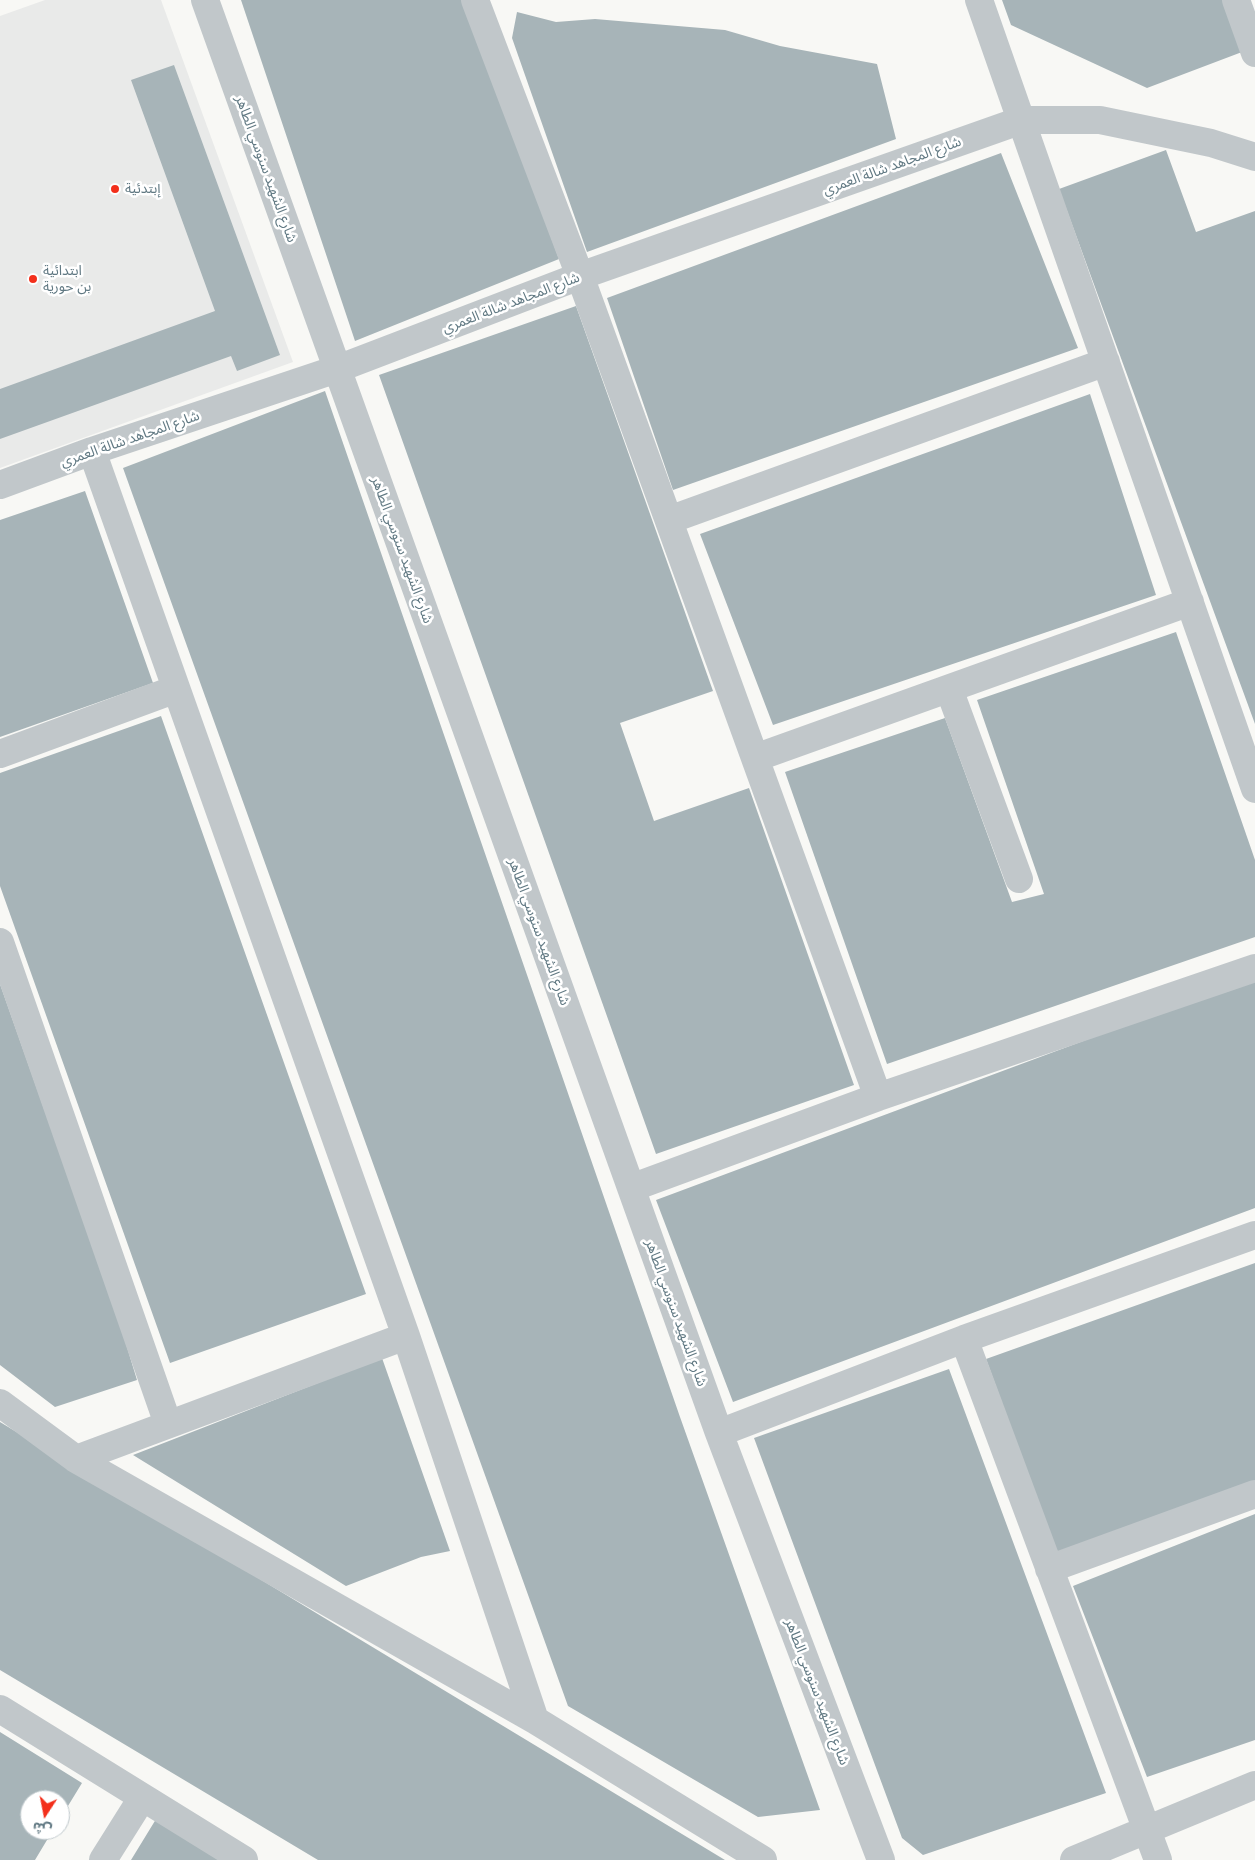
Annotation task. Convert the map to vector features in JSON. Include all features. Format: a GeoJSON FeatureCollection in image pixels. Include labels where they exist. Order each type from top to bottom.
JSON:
{"type":"FeatureCollection","features":[{"type":"Feature","properties":{"kind":"street","name":"شارع الشهيد سنوسي الطاهر"},"geometry":{"type":"LineString","coordinates":[[205,0],[719,1433],[881,1860]]}},
{"type":"Feature","properties":{"kind":"street"},"geometry":{"type":"LineString","coordinates":[[475,0],[580,276],[878,1097]]}},
{"type":"Feature","properties":{"kind":"street"},"geometry":{"type":"LineString","coordinates":[[979,0],[1255,789]]}},
{"type":"Feature","properties":{"kind":"street"},"geometry":{"type":"LineString","coordinates":[[1236,0],[1255,53]]}},
{"type":"Feature","properties":{"kind":"street","name":"شارع المجاهد شالة العمري"},"geometry":{"type":"LineString","coordinates":[[0,485],[92,451],[337,369],[580,276],[1022,120],[1100,120],[1211,143],[1255,156]]}},
{"type":"Feature","properties":{"kind":"street"},"geometry":{"type":"LineString","coordinates":[[669,520],[1106,362]]}},
{"type":"Feature","properties":{"kind":"street"},"geometry":{"type":"LineString","coordinates":[[92,451],[406,1336],[535,1720]]}},
{"type":"Feature","properties":{"kind":"street"},"geometry":{"type":"LineString","coordinates":[[755,758],[1190,602]]}},
{"type":"Feature","properties":{"kind":"street"},"geometry":{"type":"LineString","coordinates":[[0,754],[176,689]]}},
{"type":"Feature","properties":{"kind":"street"},"geometry":{"type":"LineString","coordinates":[[949,689],[1019,879]]}},
{"type":"Feature","properties":{"kind":"street"},"geometry":{"type":"LineString","coordinates":[[0,942],[168,1424]]}},
{"type":"Feature","properties":{"kind":"street"},"geometry":{"type":"LineString","coordinates":[[631,1188],[878,1097],[1255,968]]}},
{"type":"Feature","properties":{"kind":"street"},"geometry":{"type":"LineString","coordinates":[[719,1433],[964,1339],[1255,1235]]}},
{"type":"Feature","properties":{"kind":"street"},"geometry":{"type":"LineString","coordinates":[[76,1459],[406,1336]]}},
{"type":"Feature","properties":{"kind":"street"},"geometry":{"type":"LineString","coordinates":[[964,1339],[1158,1860]]}},
{"type":"Feature","properties":{"kind":"street"},"geometry":{"type":"LineString","coordinates":[[0,1403],[76,1459],[535,1720],[763,1860]]}},
{"type":"Feature","properties":{"kind":"street"},"geometry":{"type":"LineString","coordinates":[[1049,1569],[1255,1494]]}},
{"type":"Feature","properties":{"kind":"street"},"geometry":{"type":"LineString","coordinates":[[0,1709],[244,1860]]}},
{"type":"Feature","properties":{"kind":"street"},"geometry":{"type":"LineString","coordinates":[[1074,1860],[1255,1785]]}},
{"type":"Feature","properties":{"kind":"street"},"geometry":{"type":"LineString","coordinates":[[103,1860],[142,1798]]}},
{"type":"Feature","properties":{"kind":"shaded area","name":"إبتدئية"},"geometry":{"type":"Polygon","coordinates":[[[45,0],[161,0],[293,362],[0,468],[0,16],[45,0]]]}},
{"type":"Feature","properties":{"kind":"building"},"geometry":{"type":"Polygon","coordinates":[[[241,0],[464,0],[559,259],[355,341],[241,0]]]}},
{"type":"Feature","properties":{"kind":"building"},"geometry":{"type":"Polygon","coordinates":[[[1002,0],[1223,0],[1242,52],[1147,88],[1011,25],[1002,0]]]}},
{"type":"Feature","properties":{"kind":"building"},"geometry":{"type":"Polygon","coordinates":[[[517,12],[556,22],[595,19],[725,30],[780,46],[877,64],[896,139],[587,252],[512,38],[517,12]]]}},
{"type":"Feature","properties":{"kind":"building"},"geometry":{"type":"Polygon","coordinates":[[[174,65],[280,355],[237,371],[231,356],[0,439],[0,389],[215,311],[131,80],[174,65]]]}},
{"type":"Feature","properties":{"kind":"building"},"geometry":{"type":"Polygon","coordinates":[[[1166,150],[1196,232],[1255,211],[1255,724],[1059,189],[1166,150]]]}},
{"type":"Feature","properties":{"kind":"building"},"geometry":{"type":"Polygon","coordinates":[[[1001,153],[1078,348],[673,490],[607,298],[1001,153]]]}},
{"type":"Feature","properties":{"kind":"building"},"geometry":{"type":"Polygon","coordinates":[[[576,306],[713,691],[620,723],[654,821],[749,788],[854,1085],[656,1154],[379,375],[576,306]]]}},
{"type":"Feature","properties":{"kind":"building"},"geometry":{"type":"Polygon","coordinates":[[[325,391],[680,1417],[820,1810],[758,1817],[568,1706],[123,468],[325,391]]]}},
{"type":"Feature","properties":{"kind":"building"},"geometry":{"type":"Polygon","coordinates":[[[1090,394],[1156,595],[773,725],[700,534],[1090,394]]]}},
{"type":"Feature","properties":{"kind":"building"},"geometry":{"type":"Polygon","coordinates":[[[85,491],[153,683],[0,737],[0,520],[85,491]]]}},
{"type":"Feature","properties":{"kind":"building"},"geometry":{"type":"Polygon","coordinates":[[[1176,632],[1255,860],[1255,937],[887,1064],[785,772],[945,718],[1012,902],[1044,894],[977,700],[1176,632]]]}},
{"type":"Feature","properties":{"kind":"building"},"geometry":{"type":"Polygon","coordinates":[[[161,716],[366,1294],[170,1363],[0,886],[0,773],[161,716]]]}},
{"type":"Feature","properties":{"kind":"building"},"geometry":{"type":"Polygon","coordinates":[[[1255,977],[1255,1208],[733,1402],[656,1200],[1255,977]]]}},
{"type":"Feature","properties":{"kind":"building"},"geometry":{"type":"Polygon","coordinates":[[[0,984],[120,1324],[137,1380],[55,1407],[0,1365],[0,984]]]}},
{"type":"Feature","properties":{"kind":"building"},"geometry":{"type":"Polygon","coordinates":[[[1255,1263],[1255,1486],[1058,1557],[986,1359],[1255,1263]]]}},
{"type":"Feature","properties":{"kind":"building"},"geometry":{"type":"Polygon","coordinates":[[[382,1358],[450,1551],[421,1557],[346,1586],[133,1455],[382,1358]]]}},
{"type":"Feature","properties":{"kind":"building"},"geometry":{"type":"Polygon","coordinates":[[[949,1369],[1106,1793],[923,1855],[902,1838],[754,1438],[949,1369]]]}},
{"type":"Feature","properties":{"kind":"building"},"geometry":{"type":"Polygon","coordinates":[[[0,1422],[725,1860],[318,1860],[0,1670],[0,1422]]]}},
{"type":"Feature","properties":{"kind":"building"},"geometry":{"type":"Polygon","coordinates":[[[1255,1514],[1255,1740],[1147,1777],[1073,1586],[1255,1514]]]}},
{"type":"Feature","properties":{"kind":"building"},"geometry":{"type":"Polygon","coordinates":[[[0,1732],[82,1783],[70,1803],[70,1790],[20,1790],[20,1840],[47,1840],[35,1860],[0,1860],[0,1732]]]}},
{"type":"Feature","properties":{"kind":"building"},"geometry":{"type":"Polygon","coordinates":[[[161,1811],[238,1860],[131,1860],[161,1811]]]}},
{"type":"Feature","properties":{"kind":"place","name":"إبتدئية"},"geometry":{"type":"Point","coordinates":[115,189]}},
{"type":"Feature","properties":{"kind":"place","name":"ابتدائية بن حورية"},"geometry":{"type":"Point","coordinates":[33,279]}}]}
